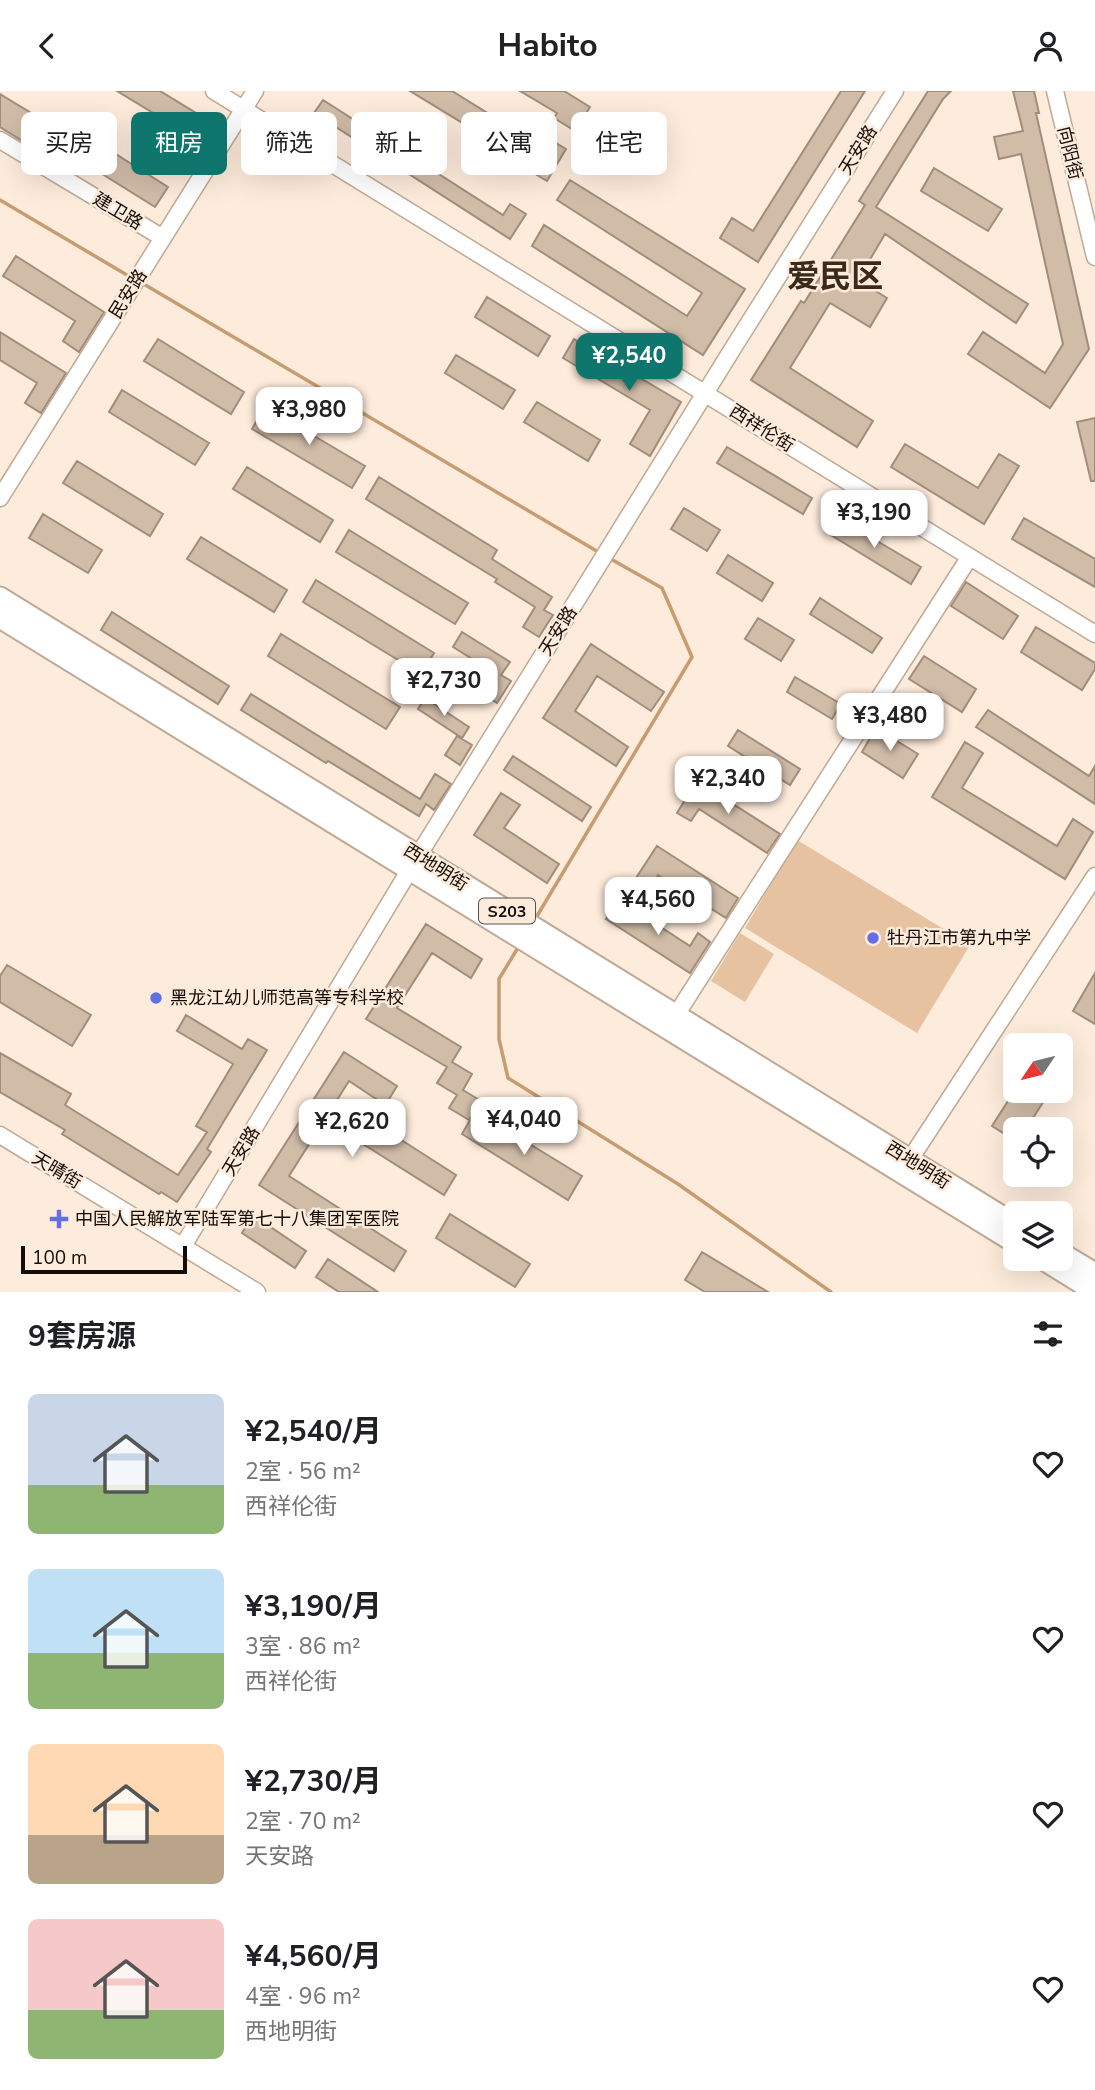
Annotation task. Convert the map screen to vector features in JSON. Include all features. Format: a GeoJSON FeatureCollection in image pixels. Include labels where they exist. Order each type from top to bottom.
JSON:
{"type":"FeatureCollection","features":[{"type":"Feature","properties":{"kind":"main road","name":"西地明街"},"geometry":{"type":"LineString","coordinates":[[0,597],[414,864],[906,1166],[1003,1218]]}},
{"type":"Feature","properties":{"kind":"main road","name":"西地明街"},"geometry":{"type":"LineString","coordinates":[[0,618],[676,1016],[906,1166],[1003,1235]]}},
{"type":"Feature","properties":{"kind":"main road"},"geometry":{"type":"LineString","coordinates":[[1073,1260],[1095,1273]]}},
{"type":"Feature","properties":{"kind":"main road"},"geometry":{"type":"LineString","coordinates":[[1061,1271],[1095,1292]]}},
{"type":"Feature","properties":{"kind":"street","name":"西祥伦街"},"geometry":{"type":"LineString","coordinates":[[214,91],[1095,634]]}},
{"type":"Feature","properties":{"kind":"street","name":"民安路"},"geometry":{"type":"LineString","coordinates":[[0,498],[255,91]]}},
{"type":"Feature","properties":{"kind":"street","name":"天安路"},"geometry":{"type":"LineString","coordinates":[[183,1247],[414,864],[895,91]]}},
{"type":"Feature","properties":{"kind":"street","name":"向阳街"},"geometry":{"type":"LineString","coordinates":[[1055,91],[1095,257]]}},
{"type":"Feature","properties":{"kind":"street","name":"建卫路"},"geometry":{"type":"LineString","coordinates":[[0,140],[163,238]]}},
{"type":"Feature","properties":{"kind":"street"},"geometry":{"type":"LineString","coordinates":[[676,1016],[969,558]]}},
{"type":"Feature","properties":{"kind":"street"},"geometry":{"type":"LineString","coordinates":[[906,1166],[1095,876]]}},
{"type":"Feature","properties":{"kind":"street","name":"天晴街"},"geometry":{"type":"LineString","coordinates":[[0,1135],[257,1292]]}},
{"type":"Feature","properties":{"kind":"shaded area"},"geometry":{"type":"Polygon","coordinates":[[[797,840],[970,945],[917,1033],[745,928],[797,840]]]}},
{"type":"Feature","properties":{"kind":"shaded area"},"geometry":{"type":"Polygon","coordinates":[[[740,933],[774,954],[745,1002],[711,981],[740,933]]]}},
{"type":"Feature","properties":{"kind":"building"},"geometry":{"type":"Polygon","coordinates":[[[117,91],[160,91],[195,112],[151,112],[117,91]]]}},
{"type":"Feature","properties":{"kind":"building"},"geometry":{"type":"Polygon","coordinates":[[[410,91],[452,91],[486,112],[461,112],[461,122],[410,91]]]}},
{"type":"Feature","properties":{"kind":"building"},"geometry":{"type":"Polygon","coordinates":[[[520,91],[564,91],[590,107],[587,112],[571,112],[571,129],[557,120],[555,112],[520,91]]]}},
{"type":"Feature","properties":{"kind":"building"},"geometry":{"type":"Polygon","coordinates":[[[841,91],[865,91],[758,262],[720,238],[732,218],[753,231],[841,91]]]}},
{"type":"Feature","properties":{"kind":"building"},"geometry":{"type":"Polygon","coordinates":[[[928,91],[951,91],[943,99],[876,207],[1028,304],[1016,323],[885,234],[858,280],[887,298],[870,327],[830,303],[790,368],[873,421],[857,447],[751,380],[801,301],[804,303],[865,205],[859,201],[928,91]]]}},
{"type":"Feature","properties":{"kind":"building"},"geometry":{"type":"Polygon","coordinates":[[[1013,91],[1034,91],[1039,113],[1036,113],[1089,349],[1050,408],[968,354],[983,332],[1045,373],[1063,344],[1021,154],[999,159],[994,137],[1023,131],[1013,91]]]}},
{"type":"Feature","properties":{"kind":"building"},"geometry":{"type":"Polygon","coordinates":[[[0,94],[30,112],[21,112],[21,140],[0,127],[0,94]]]}},
{"type":"Feature","properties":{"kind":"building"},"geometry":{"type":"Polygon","coordinates":[[[323,100],[351,118],[351,137],[337,128],[337,112],[315,112],[323,100]]]}},
{"type":"Feature","properties":{"kind":"building"},"geometry":{"type":"Polygon","coordinates":[[[557,144],[566,149],[557,164],[557,144]]]}},
{"type":"Feature","properties":{"kind":"building"},"geometry":{"type":"Polygon","coordinates":[[[117,155],[131,164],[131,175],[149,175],[168,187],[155,207],[104,175],[117,175],[117,155]]]}},
{"type":"Feature","properties":{"kind":"building"},"geometry":{"type":"Polygon","coordinates":[[[934,168],[1002,209],[988,231],[921,191],[934,168]]]}},
{"type":"Feature","properties":{"kind":"building"},"geometry":{"type":"Polygon","coordinates":[[[410,175],[440,175],[503,215],[510,204],[526,214],[510,239],[410,175]]]}},
{"type":"Feature","properties":{"kind":"building"},"geometry":{"type":"Polygon","coordinates":[[[537,175],[551,175],[547,181],[537,175]]]}},
{"type":"Feature","properties":{"kind":"building"},"geometry":{"type":"Polygon","coordinates":[[[570,180],[745,289],[703,355],[532,246],[544,225],[687,316],[702,293],[557,200],[570,180]]]}},
{"type":"Feature","properties":{"kind":"building"},"geometry":{"type":"Polygon","coordinates":[[[16,256],[104,312],[79,352],[63,341],[75,321],[3,276],[16,256]]]}},
{"type":"Feature","properties":{"kind":"building"},"geometry":{"type":"Polygon","coordinates":[[[487,297],[550,336],[538,356],[475,317],[487,297]]]}},
{"type":"Feature","properties":{"kind":"building"},"geometry":{"type":"Polygon","coordinates":[[[0,332],[66,373],[41,413],[25,403],[37,383],[0,360],[0,332]]]}},
{"type":"Feature","properties":{"kind":"building"},"geometry":{"type":"Polygon","coordinates":[[[158,339],[244,392],[231,414],[144,361],[158,339]]]}},
{"type":"Feature","properties":{"kind":"building"},"geometry":{"type":"Polygon","coordinates":[[[574,339],[681,402],[650,456],[630,444],[650,410],[563,358],[574,339]]]}},
{"type":"Feature","properties":{"kind":"building"},"geometry":{"type":"Polygon","coordinates":[[[456,355],[515,390],[503,409],[445,373],[456,355]]]}},
{"type":"Feature","properties":{"kind":"building"},"geometry":{"type":"Polygon","coordinates":[[[122,390],[209,443],[195,465],[109,412],[122,390]]]}},
{"type":"Feature","properties":{"kind":"building"},"geometry":{"type":"Polygon","coordinates":[[[537,402],[600,440],[588,461],[524,422],[537,402]]]}},
{"type":"Feature","properties":{"kind":"building"},"geometry":{"type":"Polygon","coordinates":[[[265,407],[365,466],[352,488],[252,429],[265,407]]]}},
{"type":"Feature","properties":{"kind":"building"},"geometry":{"type":"Polygon","coordinates":[[[1095,418],[1095,481],[1091,481],[1077,422],[1095,418]]]}},
{"type":"Feature","properties":{"kind":"building"},"geometry":{"type":"Polygon","coordinates":[[[905,444],[978,488],[999,454],[1019,466],[984,524],[891,467],[905,444]]]}},
{"type":"Feature","properties":{"kind":"building"},"geometry":{"type":"Polygon","coordinates":[[[727,447],[812,498],[803,514],[717,463],[727,447]]]}},
{"type":"Feature","properties":{"kind":"building"},"geometry":{"type":"Polygon","coordinates":[[[77,461],[163,514],[150,536],[63,483],[77,461]]]}},
{"type":"Feature","properties":{"kind":"building"},"geometry":{"type":"Polygon","coordinates":[[[247,467],[333,520],[320,542],[233,489],[247,467]]]}},
{"type":"Feature","properties":{"kind":"building"},"geometry":{"type":"Polygon","coordinates":[[[379,477],[497,550],[492,559],[552,597],[544,610],[553,615],[539,637],[523,627],[535,607],[495,582],[497,579],[366,499],[379,477]]]}},
{"type":"Feature","properties":{"kind":"building"},"geometry":{"type":"Polygon","coordinates":[[[684,508],[720,530],[707,551],[671,529],[684,508]]]}},
{"type":"Feature","properties":{"kind":"building"},"geometry":{"type":"Polygon","coordinates":[[[43,514],[102,550],[88,573],[29,538],[43,514]]]}},
{"type":"Feature","properties":{"kind":"building"},"geometry":{"type":"Polygon","coordinates":[[[835,516],[921,567],[911,584],[826,532],[835,516]]]}},
{"type":"Feature","properties":{"kind":"building"},"geometry":{"type":"Polygon","coordinates":[[[1024,518],[1095,559],[1095,587],[1012,539],[1024,518]]]}},
{"type":"Feature","properties":{"kind":"building"},"geometry":{"type":"Polygon","coordinates":[[[349,530],[468,603],[455,624],[336,552],[349,530]]]}},
{"type":"Feature","properties":{"kind":"building"},"geometry":{"type":"Polygon","coordinates":[[[201,537],[287,590],[274,612],[187,559],[201,537]]]}},
{"type":"Feature","properties":{"kind":"building"},"geometry":{"type":"Polygon","coordinates":[[[728,555],[773,583],[762,601],[717,573],[728,555]]]}},
{"type":"Feature","properties":{"kind":"building"},"geometry":{"type":"Polygon","coordinates":[[[316,580],[434,653],[421,674],[303,602],[316,580]]]}},
{"type":"Feature","properties":{"kind":"building"},"geometry":{"type":"Polygon","coordinates":[[[966,582],[1018,616],[1003,639],[951,606],[966,582]]]}},
{"type":"Feature","properties":{"kind":"building"},"geometry":{"type":"Polygon","coordinates":[[[820,598],[882,638],[872,653],[810,614],[820,598]]]}},
{"type":"Feature","properties":{"kind":"building"},"geometry":{"type":"Polygon","coordinates":[[[112,612],[229,686],[218,704],[101,630],[112,612]]]}},
{"type":"Feature","properties":{"kind":"building"},"geometry":{"type":"Polygon","coordinates":[[[758,618],[794,640],[781,661],[745,639],[758,618]]]}},
{"type":"Feature","properties":{"kind":"building"},"geometry":{"type":"Polygon","coordinates":[[[1036,627],[1095,663],[1095,669],[1082,690],[1021,652],[1036,627]]]}},
{"type":"Feature","properties":{"kind":"building"},"geometry":{"type":"Polygon","coordinates":[[[462,632],[510,662],[501,675],[511,681],[497,703],[480,692],[493,672],[453,647],[462,632]]]}},
{"type":"Feature","properties":{"kind":"building"},"geometry":{"type":"Polygon","coordinates":[[[281,634],[400,707],[386,729],[268,656],[281,634]]]}},
{"type":"Feature","properties":{"kind":"building"},"geometry":{"type":"Polygon","coordinates":[[[591,644],[664,692],[651,711],[597,676],[575,711],[628,747],[616,766],[543,718],[591,644]]]}},
{"type":"Feature","properties":{"kind":"building"},"geometry":{"type":"Polygon","coordinates":[[[924,656],[976,689],[962,712],[909,679],[924,656]]]}},
{"type":"Feature","properties":{"kind":"building"},"geometry":{"type":"Polygon","coordinates":[[[795,677],[841,704],[832,719],[787,692],[795,677]]]}},
{"type":"Feature","properties":{"kind":"building"},"geometry":{"type":"Polygon","coordinates":[[[251,694],[420,799],[435,774],[451,784],[434,810],[426,804],[419,816],[241,710],[251,694]]]}},
{"type":"Feature","properties":{"kind":"building"},"geometry":{"type":"Polygon","coordinates":[[[425,698],[469,727],[462,738],[418,709],[425,698]]]}},
{"type":"Feature","properties":{"kind":"building"},"geometry":{"type":"Polygon","coordinates":[[[988,710],[1089,776],[1095,766],[1095,804],[976,727],[988,710]]]}},
{"type":"Feature","properties":{"kind":"building"},"geometry":{"type":"Polygon","coordinates":[[[876,728],[918,754],[903,778],[862,752],[876,728]]]}},
{"type":"Feature","properties":{"kind":"building"},"geometry":{"type":"Polygon","coordinates":[[[738,730],[800,769],[790,785],[728,746],[738,730]]]}},
{"type":"Feature","properties":{"kind":"building"},"geometry":{"type":"Polygon","coordinates":[[[457,736],[472,745],[460,765],[445,755],[457,736]]]}},
{"type":"Feature","properties":{"kind":"building"},"geometry":{"type":"Polygon","coordinates":[[[965,742],[983,753],[962,788],[1057,846],[1073,819],[1093,832],[1065,879],[932,797],[965,742]]]}},
{"type":"Feature","properties":{"kind":"building"},"geometry":{"type":"Polygon","coordinates":[[[513,756],[591,807],[582,821],[504,770],[513,756]]]}},
{"type":"Feature","properties":{"kind":"building"},"geometry":{"type":"Polygon","coordinates":[[[697,781],[780,834],[767,853],[699,809],[691,821],[677,813],[697,781]]]}},
{"type":"Feature","properties":{"kind":"building"},"geometry":{"type":"Polygon","coordinates":[[[501,793],[520,805],[504,828],[559,864],[547,883],[474,835],[501,793]]]}},
{"type":"Feature","properties":{"kind":"building"},"geometry":{"type":"Polygon","coordinates":[[[657,846],[738,898],[726,918],[658,875],[650,887],[636,878],[657,846]]]}},
{"type":"Feature","properties":{"kind":"building"},"geometry":{"type":"Polygon","coordinates":[[[619,900],[690,946],[698,933],[710,942],[690,973],[606,919],[619,900]]]}},
{"type":"Feature","properties":{"kind":"building"},"geometry":{"type":"Polygon","coordinates":[[[426,924],[482,959],[471,978],[432,953],[397,1008],[461,1047],[452,1062],[472,1074],[463,1090],[481,1101],[469,1120],[449,1108],[457,1095],[437,1083],[447,1067],[366,1019],[426,924]]]}},
{"type":"Feature","properties":{"kind":"building"},"geometry":{"type":"Polygon","coordinates":[[[7,965],[91,1015],[72,1046],[0,1002],[0,976],[7,965]]]}},
{"type":"Feature","properties":{"kind":"building"},"geometry":{"type":"Polygon","coordinates":[[[1095,973],[1095,1024],[1073,1011],[1095,973]]]}},
{"type":"Feature","properties":{"kind":"building"},"geometry":{"type":"Polygon","coordinates":[[[186,1015],[242,1049],[248,1039],[267,1050],[207,1149],[211,1152],[177,1202],[161,1192],[159,1194],[62,1134],[65,1130],[0,1092],[0,1053],[71,1094],[65,1105],[178,1175],[207,1132],[196,1126],[233,1064],[177,1031],[186,1015]]]}},
{"type":"Feature","properties":{"kind":"building"},"geometry":{"type":"Polygon","coordinates":[[[344,1052],[397,1086],[386,1104],[403,1116],[392,1134],[456,1175],[444,1195],[355,1139],[379,1101],[349,1081],[289,1176],[406,1251],[394,1271],[259,1185],[344,1052]]]}},
{"type":"Feature","properties":{"kind":"building"},"geometry":{"type":"Polygon","coordinates":[[[1007,1103],[1043,1103],[1034,1117],[1003,1117],[1003,1133],[992,1126],[1007,1103]]]}},
{"type":"Feature","properties":{"kind":"building"},"geometry":{"type":"Polygon","coordinates":[[[473,1115],[502,1133],[505,1129],[582,1176],[568,1200],[462,1134],[473,1115]]]}},
{"type":"Feature","properties":{"kind":"building"},"geometry":{"type":"Polygon","coordinates":[[[450,1214],[530,1264],[515,1287],[436,1238],[450,1214]]]}},
{"type":"Feature","properties":{"kind":"building"},"geometry":{"type":"Polygon","coordinates":[[[253,1215],[306,1251],[295,1268],[242,1233],[253,1215]]]}},
{"type":"Feature","properties":{"kind":"building"},"geometry":{"type":"Polygon","coordinates":[[[702,1252],[768,1292],[705,1292],[685,1280],[702,1252]]]}},
{"type":"Feature","properties":{"kind":"building"},"geometry":{"type":"Polygon","coordinates":[[[328,1259],[378,1292],[339,1292],[316,1277],[328,1259]]]}},
{"type":"Feature","properties":{"kind":"waterway"},"geometry":{"type":"LineString","coordinates":[[0,200],[132,278]]}},
{"type":"Feature","properties":{"kind":"waterway"},"geometry":{"type":"LineString","coordinates":[[142,283],[600,553]]}},
{"type":"Feature","properties":{"kind":"waterway"},"geometry":{"type":"LineString","coordinates":[[534,921],[692,657],[662,588],[609,558]]}},
{"type":"Feature","properties":{"kind":"waterway"},"geometry":{"type":"LineString","coordinates":[[519,946],[499,979],[499,1039],[508,1078],[678,1184],[831,1292]]}},
{"type":"Feature","properties":{"kind":"place","name":"牡丹江市第九中学"},"geometry":{"type":"Point","coordinates":[873,938]}},
{"type":"Feature","properties":{"kind":"place","name":"黑龙江幼儿师范高等专科学校"},"geometry":{"type":"Point","coordinates":[156,998]}},
{"type":"Feature","properties":{"kind":"place","name":"中国人民解放军陆军第七十八集团军医院"},"geometry":{"type":"Point","coordinates":[59,1219]}},
{"type":"Feature","properties":{"kind":"district","name":"爱民区"},"geometry":{"type":"Point","coordinates":[835,276]}}]}
